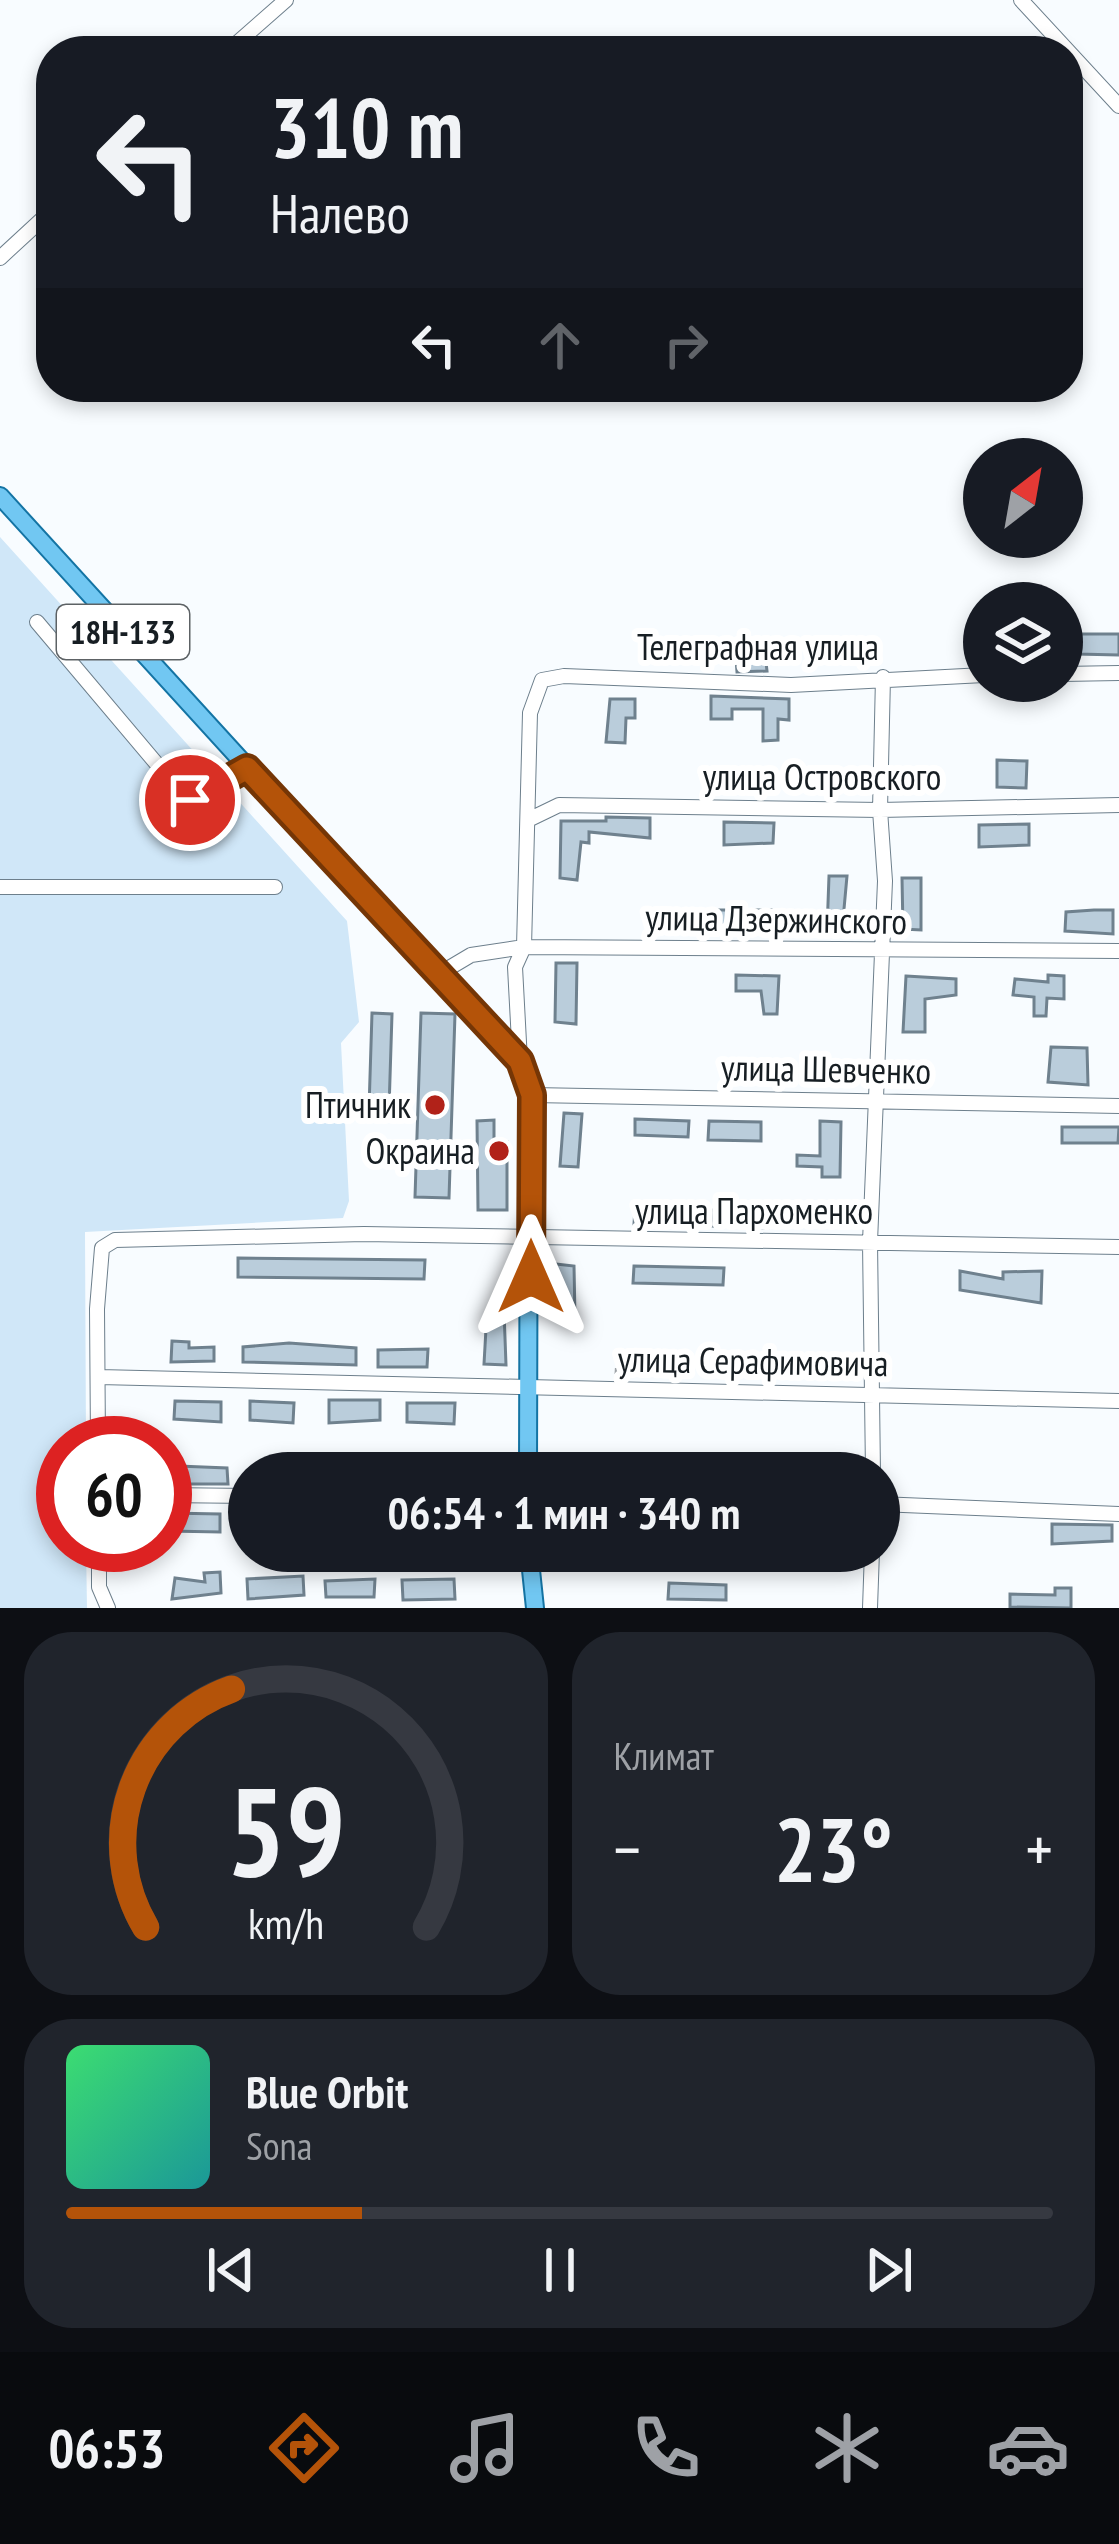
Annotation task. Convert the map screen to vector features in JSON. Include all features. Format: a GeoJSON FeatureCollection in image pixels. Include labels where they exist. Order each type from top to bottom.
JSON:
{"type":"FeatureCollection","features":[{"type":"Feature","properties":{"kind":"main road","name":"18Н-133"},"geometry":{"type":"LineString","coordinates":[[0,496],[520,1061],[532,1095],[528,1452]]}},
{"type":"Feature","properties":{"kind":"main road"},"geometry":{"type":"LineString","coordinates":[[531,1572],[535,1608]]}},
{"type":"Feature","properties":{"kind":"street"},"geometry":{"type":"LineString","coordinates":[[245,36],[286,0]]}},
{"type":"Feature","properties":{"kind":"street"},"geometry":{"type":"LineString","coordinates":[[1021,0],[1054,36]]}},
{"type":"Feature","properties":{"kind":"street"},"geometry":{"type":"LineString","coordinates":[[1083,67],[1119,106]]}},
{"type":"Feature","properties":{"kind":"street"},"geometry":{"type":"LineString","coordinates":[[0,258],[36,225]]}},
{"type":"Feature","properties":{"kind":"street"},"geometry":{"type":"LineString","coordinates":[[37,622],[172,782]]}},
{"type":"Feature","properties":{"kind":"street"},"geometry":{"type":"LineString","coordinates":[[1083,674],[1119,673]]}},
{"type":"Feature","properties":{"kind":"street","name":"Телеграфная улица"},"geometry":{"type":"LineString","coordinates":[[528,820],[530,713],[536,687],[563,676],[791,685],[963,675]]}},
{"type":"Feature","properties":{"kind":"street"},"geometry":{"type":"LineString","coordinates":[[872,1452],[869,1242],[883,950],[883,677]]}},
{"type":"Feature","properties":{"kind":"street"},"geometry":{"type":"LineString","coordinates":[[190,800],[247,768]]}},
{"type":"Feature","properties":{"kind":"street","name":"улица Островского"},"geometry":{"type":"LineString","coordinates":[[528,820],[559,805],[880,810],[1119,805]]}},
{"type":"Feature","properties":{"kind":"street"},"geometry":{"type":"LineString","coordinates":[[520,1061],[515,967],[524,946],[528,820]]}},
{"type":"Feature","properties":{"kind":"street"},"geometry":{"type":"LineString","coordinates":[[0,887],[275,887]]}},
{"type":"Feature","properties":{"kind":"street","name":"улица Дзержинского"},"geometry":{"type":"LineString","coordinates":[[440,974],[471,955],[524,946],[1119,952]]}},
{"type":"Feature","properties":{"kind":"street","name":"улица Шевченко"},"geometry":{"type":"LineString","coordinates":[[532,1095],[1119,1106]]}},
{"type":"Feature","properties":{"kind":"street","name":"улица Пархоменко"},"geometry":{"type":"LineString","coordinates":[[99,1377],[102,1248],[115,1240],[364,1234],[1119,1247]]}},
{"type":"Feature","properties":{"kind":"street"},"geometry":{"type":"LineString","coordinates":[[98,1416],[99,1377]]}},
{"type":"Feature","properties":{"kind":"street","name":"улица Серафимовича"},"geometry":{"type":"LineString","coordinates":[[99,1377],[1119,1401]]}},
{"type":"Feature","properties":{"kind":"street"},"geometry":{"type":"LineString","coordinates":[[192,1495],[228,1496]]}},
{"type":"Feature","properties":{"kind":"street"},"geometry":{"type":"LineString","coordinates":[[900,1505],[1119,1514]]}},
{"type":"Feature","properties":{"kind":"street"},"geometry":{"type":"LineString","coordinates":[[99,1572],[99,1587],[108,1608]]}},
{"type":"Feature","properties":{"kind":"street"},"geometry":{"type":"LineString","coordinates":[[870,1608],[871,1572]]}},
{"type":"Feature","properties":{"kind":"path"},"geometry":{"type":"LineString","coordinates":[[616,1389],[616,1359],[629,1359]]}},
{"type":"Feature","properties":{"kind":"shaded area"},"geometry":{"type":"Polygon","coordinates":[[[0,537],[347,921],[359,1022],[341,1043],[349,1201],[343,1218],[85,1232],[86,1416],[36,1416],[36,1572],[86,1572],[87,1608],[0,1608],[0,537]]]}},
{"type":"Feature","properties":{"kind":"building"},"geometry":{"type":"Polygon","coordinates":[[[1083,634],[1119,634],[1119,655],[1083,654],[1083,634]]]}},
{"type":"Feature","properties":{"kind":"building"},"geometry":{"type":"Polygon","coordinates":[[[764,644],[767,671],[737,672],[735,646],[764,644]]]}},
{"type":"Feature","properties":{"kind":"building"},"geometry":{"type":"Polygon","coordinates":[[[711,696],[789,699],[789,720],[778,719],[778,740],[763,741],[763,709],[732,709],[732,719],[711,719],[711,696]]]}},
{"type":"Feature","properties":{"kind":"building"},"geometry":{"type":"Polygon","coordinates":[[[610,699],[635,699],[635,718],[626,718],[625,743],[606,742],[610,699]]]}},
{"type":"Feature","properties":{"kind":"building"},"geometry":{"type":"Polygon","coordinates":[[[997,760],[1027,761],[1026,788],[997,787],[997,760]]]}},
{"type":"Feature","properties":{"kind":"building"},"geometry":{"type":"Polygon","coordinates":[[[606,817],[650,818],[650,838],[589,832],[589,843],[581,842],[577,880],[560,878],[561,821],[606,821],[606,817]]]}},
{"type":"Feature","properties":{"kind":"building"},"geometry":{"type":"Polygon","coordinates":[[[724,822],[774,823],[773,843],[724,845],[724,822]]]}},
{"type":"Feature","properties":{"kind":"building"},"geometry":{"type":"Polygon","coordinates":[[[1029,824],[1029,845],[979,847],[979,825],[1029,824]]]}},
{"type":"Feature","properties":{"kind":"building"},"geometry":{"type":"Polygon","coordinates":[[[829,876],[847,876],[842,931],[827,931],[829,876]]]}},
{"type":"Feature","properties":{"kind":"building"},"geometry":{"type":"Polygon","coordinates":[[[902,878],[921,878],[921,930],[903,929],[902,878]]]}},
{"type":"Feature","properties":{"kind":"building"},"geometry":{"type":"Polygon","coordinates":[[[718,910],[771,910],[770,932],[718,929],[718,910]]]}},
{"type":"Feature","properties":{"kind":"building"},"geometry":{"type":"Polygon","coordinates":[[[1113,910],[1113,934],[1065,931],[1066,912],[1113,910]]]}},
{"type":"Feature","properties":{"kind":"building"},"geometry":{"type":"Polygon","coordinates":[[[556,963],[577,963],[576,1024],[555,1022],[556,963]]]}},
{"type":"Feature","properties":{"kind":"building"},"geometry":{"type":"Polygon","coordinates":[[[736,975],[779,976],[777,1014],[764,1014],[761,991],[736,991],[736,975]]]}},
{"type":"Feature","properties":{"kind":"building"},"geometry":{"type":"Polygon","coordinates":[[[1048,975],[1064,976],[1064,999],[1047,998],[1046,1016],[1034,1016],[1034,997],[1013,995],[1015,979],[1048,982],[1048,975]]]}},
{"type":"Feature","properties":{"kind":"building"},"geometry":{"type":"Polygon","coordinates":[[[906,976],[956,979],[956,995],[925,999],[925,1032],[903,1032],[906,976]]]}},
{"type":"Feature","properties":{"kind":"building"},"geometry":{"type":"Polygon","coordinates":[[[372,1013],[392,1014],[389,1109],[369,1109],[372,1013]]]}},
{"type":"Feature","properties":{"kind":"building","name":"Птичник"},"geometry":{"type":"Polygon","coordinates":[[[421,1013],[455,1014],[449,1198],[415,1197],[421,1013]]]}},
{"type":"Feature","properties":{"kind":"building"},"geometry":{"type":"Polygon","coordinates":[[[1051,1047],[1087,1048],[1088,1085],[1048,1082],[1051,1047]]]}},
{"type":"Feature","properties":{"kind":"building"},"geometry":{"type":"Polygon","coordinates":[[[732,1061],[775,1065],[774,1082],[730,1079],[732,1061]]]}},
{"type":"Feature","properties":{"kind":"building"},"geometry":{"type":"Polygon","coordinates":[[[564,1113],[582,1114],[578,1167],[560,1166],[564,1113]]]}},
{"type":"Feature","properties":{"kind":"building"},"geometry":{"type":"Polygon","coordinates":[[[635,1119],[689,1121],[688,1137],[635,1135],[635,1119]]]}},
{"type":"Feature","properties":{"kind":"building"},"geometry":{"type":"Polygon","coordinates":[[[494,1120],[494,1142],[507,1142],[507,1210],[478,1210],[477,1121],[494,1120]]]}},
{"type":"Feature","properties":{"kind":"building"},"geometry":{"type":"Polygon","coordinates":[[[709,1121],[761,1122],[761,1141],[708,1140],[709,1121]]]}},
{"type":"Feature","properties":{"kind":"building"},"geometry":{"type":"Polygon","coordinates":[[[820,1121],[841,1122],[840,1177],[822,1177],[822,1167],[797,1166],[797,1155],[820,1156],[820,1121]]]}},
{"type":"Feature","properties":{"kind":"building"},"geometry":{"type":"Polygon","coordinates":[[[1062,1127],[1119,1127],[1118,1143],[1062,1143],[1062,1127]]]}},
{"type":"Feature","properties":{"kind":"building"},"geometry":{"type":"Polygon","coordinates":[[[686,1207],[686,1224],[634,1224],[635,1208],[686,1207]]]}},
{"type":"Feature","properties":{"kind":"building"},"geometry":{"type":"Polygon","coordinates":[[[711,1210],[768,1214],[768,1228],[712,1226],[711,1210]]]}},
{"type":"Feature","properties":{"kind":"building"},"geometry":{"type":"Polygon","coordinates":[[[238,1258],[425,1260],[424,1279],[238,1277],[238,1258]]]}},
{"type":"Feature","properties":{"kind":"building"},"geometry":{"type":"Polygon","coordinates":[[[556,1264],[574,1266],[575,1318],[557,1317],[556,1264]]]}},
{"type":"Feature","properties":{"kind":"building"},"geometry":{"type":"Polygon","coordinates":[[[634,1266],[724,1268],[723,1285],[633,1283],[634,1266]]]}},
{"type":"Feature","properties":{"kind":"building"},"geometry":{"type":"Polygon","coordinates":[[[960,1271],[1003,1279],[1003,1272],[1042,1271],[1041,1303],[960,1290],[960,1271]]]}},
{"type":"Feature","properties":{"kind":"building"},"geometry":{"type":"Polygon","coordinates":[[[487,1311],[504,1311],[506,1365],[484,1364],[487,1311]]]}},
{"type":"Feature","properties":{"kind":"building"},"geometry":{"type":"Polygon","coordinates":[[[172,1341],[189,1342],[189,1348],[214,1347],[214,1361],[171,1362],[172,1341]]]}},
{"type":"Feature","properties":{"kind":"building"},"geometry":{"type":"Polygon","coordinates":[[[289,1343],[356,1348],[356,1365],[243,1362],[243,1347],[289,1343]]]}},
{"type":"Feature","properties":{"kind":"building"},"geometry":{"type":"Polygon","coordinates":[[[428,1349],[427,1367],[378,1367],[378,1350],[428,1349]]]}},
{"type":"Feature","properties":{"kind":"building"},"geometry":{"type":"Polygon","coordinates":[[[329,1400],[380,1400],[380,1420],[329,1423],[329,1400]]]}},
{"type":"Feature","properties":{"kind":"building"},"geometry":{"type":"Polygon","coordinates":[[[175,1401],[221,1402],[221,1422],[174,1416],[175,1401]]]}},
{"type":"Feature","properties":{"kind":"building"},"geometry":{"type":"Polygon","coordinates":[[[250,1401],[294,1403],[293,1423],[250,1420],[250,1401]]]}},
{"type":"Feature","properties":{"kind":"building"},"geometry":{"type":"Polygon","coordinates":[[[407,1403],[455,1403],[454,1424],[407,1422],[407,1403]]]}},
{"type":"Feature","properties":{"kind":"building"},"geometry":{"type":"Polygon","coordinates":[[[192,1467],[227,1468],[228,1484],[192,1484],[192,1467]]]}},
{"type":"Feature","properties":{"kind":"building"},"geometry":{"type":"Polygon","coordinates":[[[192,1513],[220,1514],[220,1532],[192,1531],[192,1513]]]}},
{"type":"Feature","properties":{"kind":"building"},"geometry":{"type":"Polygon","coordinates":[[[1052,1524],[1112,1525],[1112,1541],[1052,1544],[1052,1524]]]}},
{"type":"Feature","properties":{"kind":"building"},"geometry":{"type":"Polygon","coordinates":[[[220,1572],[221,1593],[172,1599],[175,1578],[205,1582],[204,1573],[220,1572]]]}},
{"type":"Feature","properties":{"kind":"building"},"geometry":{"type":"Polygon","coordinates":[[[303,1576],[304,1595],[248,1599],[247,1579],[303,1576]]]}},
{"type":"Feature","properties":{"kind":"building"},"geometry":{"type":"Polygon","coordinates":[[[375,1579],[374,1597],[326,1597],[325,1581],[375,1579]]]}},
{"type":"Feature","properties":{"kind":"building"},"geometry":{"type":"Polygon","coordinates":[[[454,1579],[455,1599],[403,1600],[402,1580],[454,1579]]]}},
{"type":"Feature","properties":{"kind":"building"},"geometry":{"type":"Polygon","coordinates":[[[669,1583],[726,1585],[726,1600],[668,1599],[669,1583]]]}},
{"type":"Feature","properties":{"kind":"building"},"geometry":{"type":"Polygon","coordinates":[[[1055,1588],[1071,1588],[1071,1608],[1010,1607],[1010,1594],[1055,1595],[1055,1588]]]}},
{"type":"Feature","properties":{"kind":"place","name":"Птичник"},"geometry":{"type":"Point","coordinates":[435,1105]}},
{"type":"Feature","properties":{"kind":"place","name":"Окраина"},"geometry":{"type":"Point","coordinates":[499,1151]}},
{"type":"Feature","properties":{"kind":"route"},"geometry":{"type":"LineString","coordinates":[[190,800],[247,768],[520,1061],[532,1095],[531,1277]]}}]}
